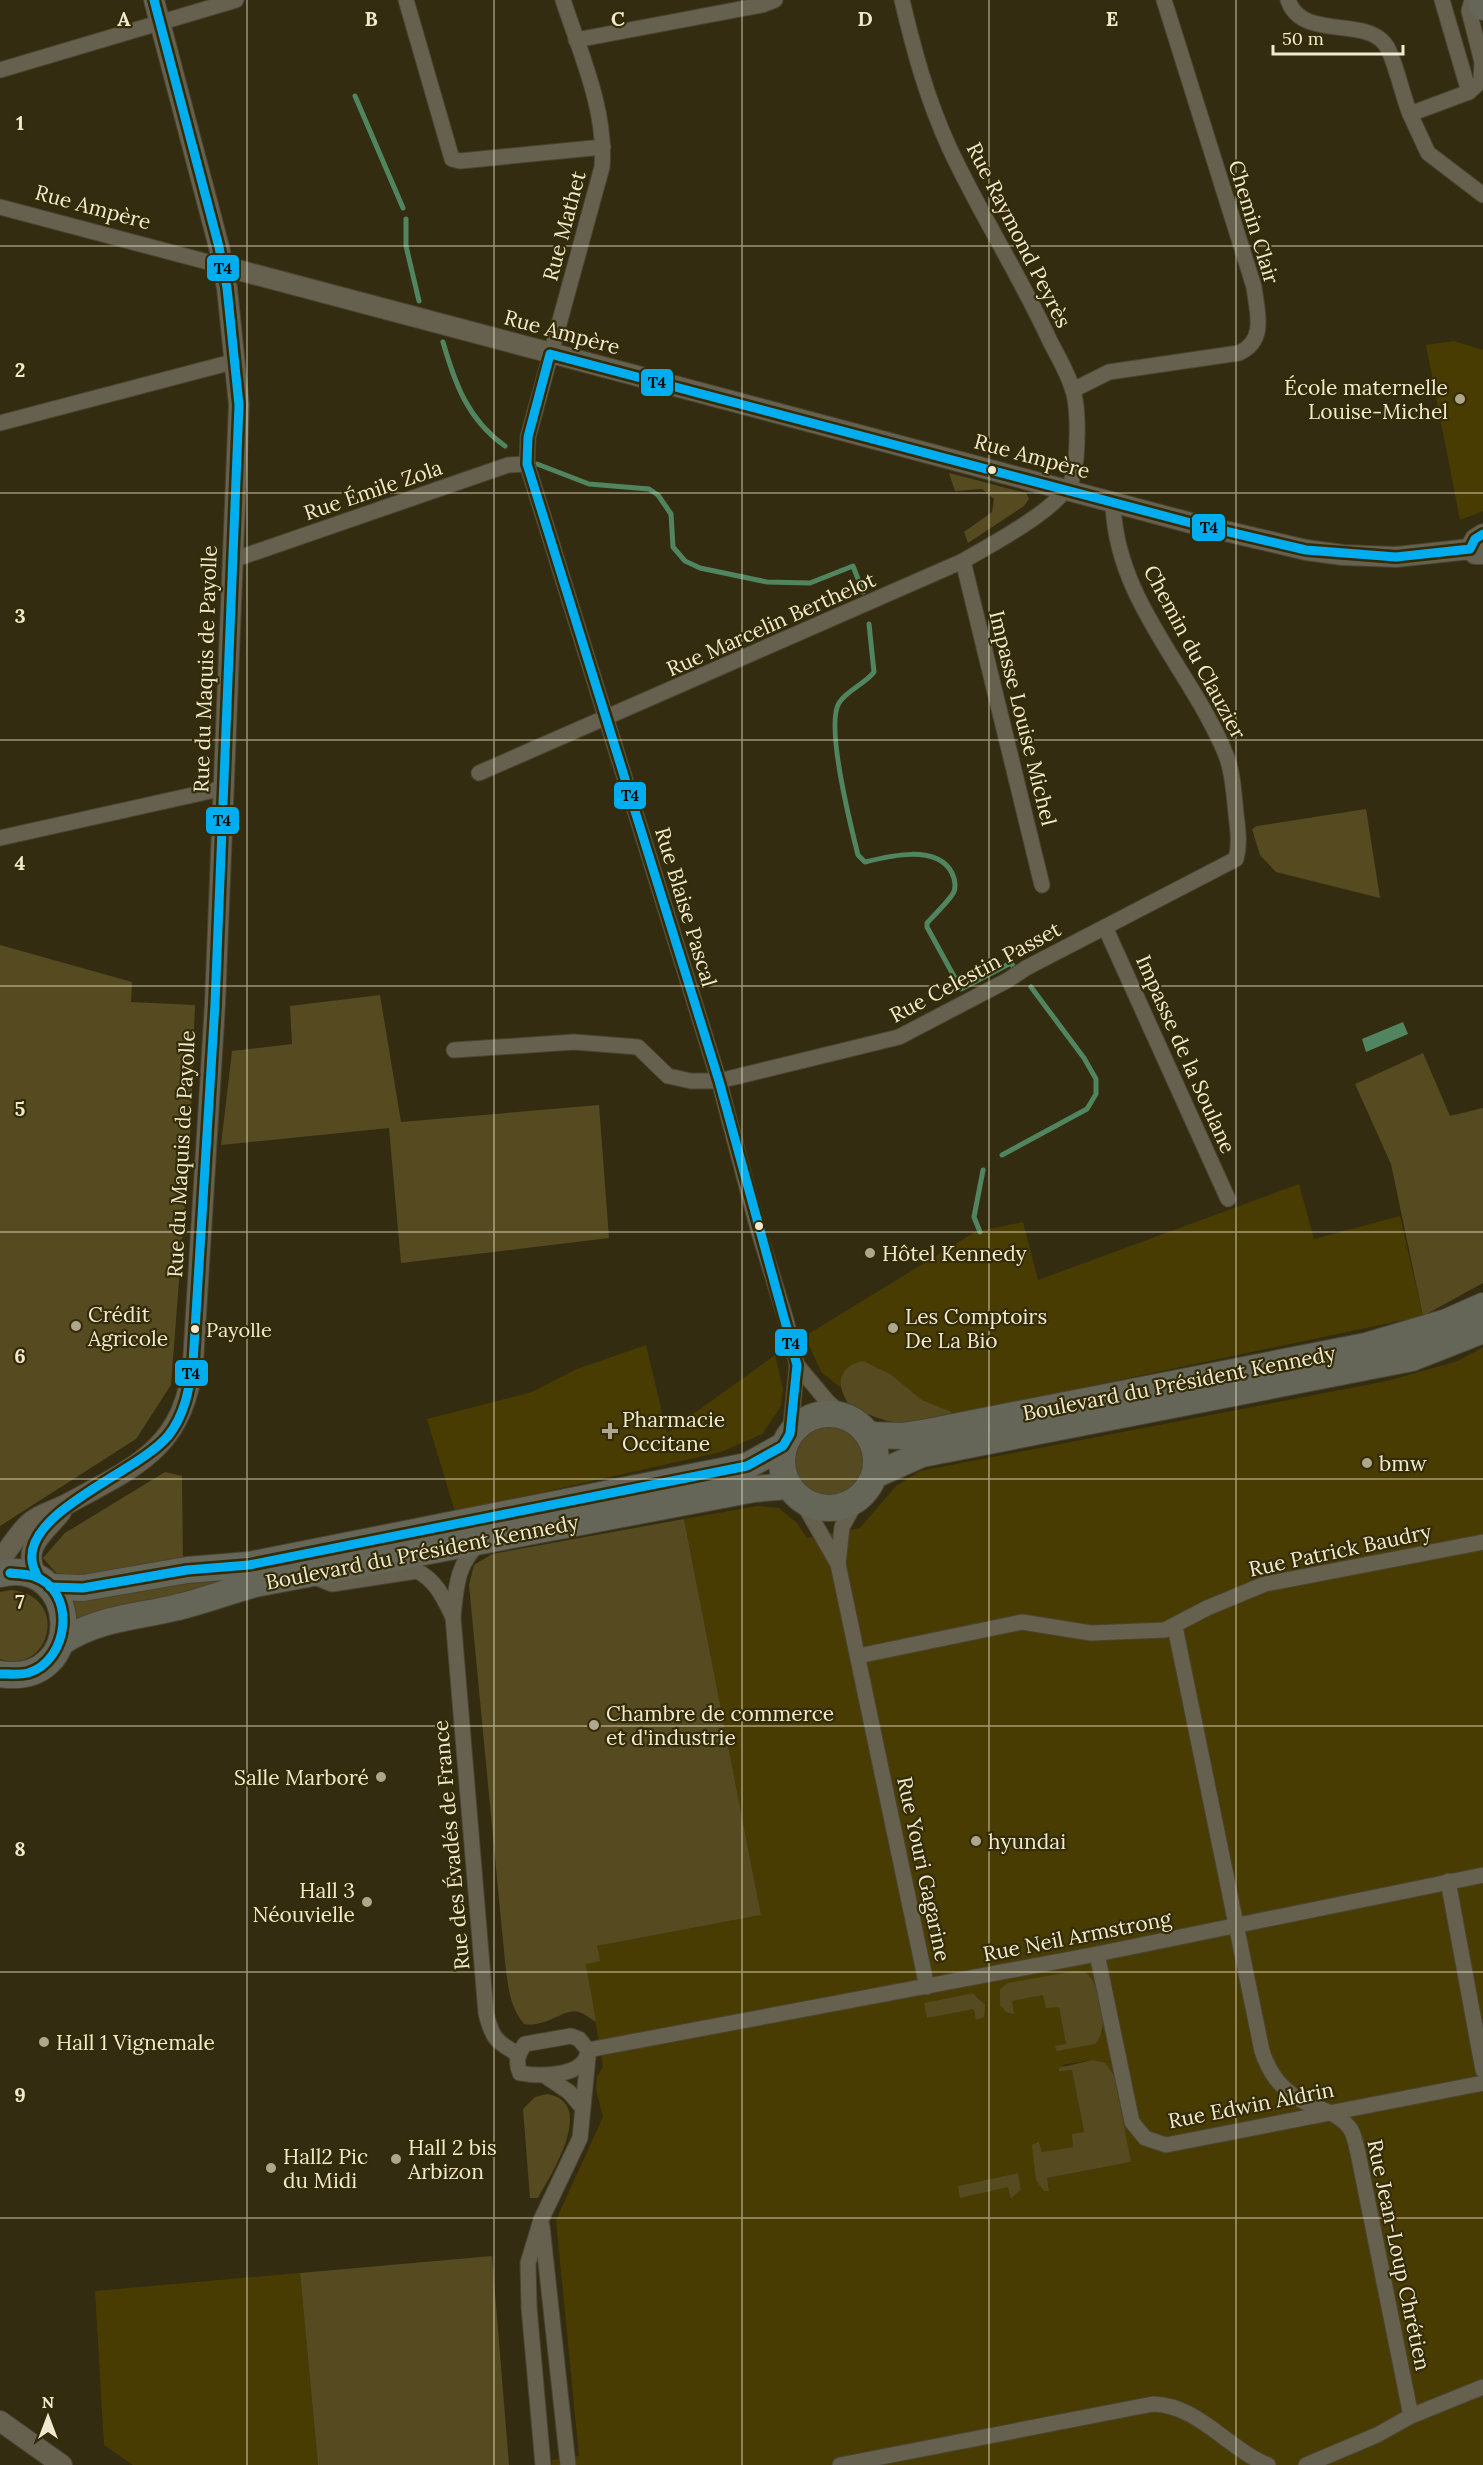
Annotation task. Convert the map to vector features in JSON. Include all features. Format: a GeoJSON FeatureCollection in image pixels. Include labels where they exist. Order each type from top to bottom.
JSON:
{"type":"FeatureCollection","features":[{"type":"Feature","properties":{"kind":"main road"},"geometry":{"type":"LineString","coordinates":[[1481,0],[1483,7]]}},
{"type":"Feature","properties":{"kind":"main road","name":"Boulevard du Président Kennedy"},"geometry":{"type":"LineString","coordinates":[[869,1435],[902,1436],[928,1432],[1366,1346],[1436,1326],[1483,1306]]}},
{"type":"Feature","properties":{"kind":"main road","name":"Boulevard du Président Kennedy"},"geometry":{"type":"LineString","coordinates":[[875,1475],[922,1454],[1412,1358],[1483,1330]]}},
{"type":"Feature","properties":{"kind":"main road"},"geometry":{"type":"LineString","coordinates":[[828,1413],[844,1416],[858,1424],[869,1435],[877,1461],[875,1475],[868,1489],[857,1500],[843,1507],[821,1509],[795,1494],[783,1473],[787,1440],[800,1423],[813,1416],[828,1413]]}},
{"type":"Feature","properties":{"kind":"main road","name":"Boulevard du Président Kennedy"},"geometry":{"type":"LineString","coordinates":[[0,1575],[18,1572],[44,1582],[83,1588],[187,1570],[249,1564],[747,1466],[787,1440]]}},
{"type":"Feature","properties":{"kind":"main road","name":"Boulevard du Président Kennedy"},"geometry":{"type":"LineString","coordinates":[[62,1642],[76,1632],[94,1625],[178,1607],[238,1588],[306,1574],[754,1489],[795,1494]]}},
{"type":"Feature","properties":{"kind":"main road"},"geometry":{"type":"LineString","coordinates":[[0,1674],[13,1676],[30,1673],[45,1665],[62,1642],[65,1622],[62,1607],[44,1582]]}},
{"type":"Feature","properties":{"kind":"street","name":"Rue du Maquis de Payolle"},"geometry":{"type":"LineString","coordinates":[[0,1560],[25,1527],[34,1519],[66,1505],[119,1475],[155,1450],[174,1429],[183,1411],[190,1388],[215,1004],[239,405],[236,361],[223,266],[162,23],[154,0]]}},
{"type":"Feature","properties":{"kind":"street"},"geometry":{"type":"LineString","coordinates":[[0,70],[162,23],[171,17],[236,0]]}},
{"type":"Feature","properties":{"kind":"street"},"geometry":{"type":"LineString","coordinates":[[406,0],[452,159],[460,161],[603,147]]}},
{"type":"Feature","properties":{"kind":"street","name":"Rue Mathet"},"geometry":{"type":"LineString","coordinates":[[527,464],[528,437],[602,167],[603,147],[597,113],[563,0]]}},
{"type":"Feature","properties":{"kind":"street"},"geometry":{"type":"LineString","coordinates":[[576,40],[762,5],[775,0]]}},
{"type":"Feature","properties":{"kind":"street","name":"Rue Raymond Peyrès"},"geometry":{"type":"LineString","coordinates":[[902,0],[920,74],[936,118],[952,154],[1026,289],[1073,390],[1078,412],[1073,477],[1066,490]]}},
{"type":"Feature","properties":{"kind":"street","name":"Chemin Clair"},"geometry":{"type":"LineString","coordinates":[[1073,390],[1109,372],[1239,353],[1255,343],[1259,333],[1254,287],[1164,0]]}},
{"type":"Feature","properties":{"kind":"street"},"geometry":{"type":"LineString","coordinates":[[1288,0],[1291,9],[1306,21],[1377,36],[1382,40],[1387,45],[1410,114],[1428,153],[1483,195]]}},
{"type":"Feature","properties":{"kind":"street"},"geometry":{"type":"LineString","coordinates":[[1442,0],[1469,92]]}},
{"type":"Feature","properties":{"kind":"street"},"geometry":{"type":"LineString","coordinates":[[1410,114],[1469,92],[1481,81],[1482,62],[1469,11],[1472,0]]}},
{"type":"Feature","properties":{"kind":"street","name":"Rue Ampère"},"geometry":{"type":"LineString","coordinates":[[0,207],[1066,490],[1306,550],[1396,557],[1477,552]]}},
{"type":"Feature","properties":{"kind":"street"},"geometry":{"type":"LineString","coordinates":[[0,423],[236,361]]}},
{"type":"Feature","properties":{"kind":"street","name":"Rue Émile Zola"},"geometry":{"type":"LineString","coordinates":[[233,560],[508,465],[527,464]]}},
{"type":"Feature","properties":{"kind":"street","name":"Rue Blaise Pascal"},"geometry":{"type":"LineString","coordinates":[[527,464],[719,1081],[797,1365],[787,1440]]}},
{"type":"Feature","properties":{"kind":"street","name":"Rue Marcelin Berthelot"},"geometry":{"type":"LineString","coordinates":[[479,773],[606,720],[963,561],[1027,524],[1066,490]]}},
{"type":"Feature","properties":{"kind":"street","name":"Chemin du Clauzier"},"geometry":{"type":"LineString","coordinates":[[1113,502],[1113,530],[1117,550],[1138,598],[1227,756],[1239,838],[1236,859]]}},
{"type":"Feature","properties":{"kind":"street"},"geometry":{"type":"LineString","coordinates":[[1477,552],[1475,539],[1483,534]]}},
{"type":"Feature","properties":{"kind":"street","name":"Impasse Louise Michel"},"geometry":{"type":"LineString","coordinates":[[963,561],[1042,885]]}},
{"type":"Feature","properties":{"kind":"street"},"geometry":{"type":"LineString","coordinates":[[0,838],[224,788]]}},
{"type":"Feature","properties":{"kind":"street","name":"Rue Celestin Passet"},"geometry":{"type":"LineString","coordinates":[[454,1050],[574,1042],[638,1047],[668,1076],[691,1081],[719,1081],[899,1037],[1236,859]]}},
{"type":"Feature","properties":{"kind":"street","name":"Impasse de la Soulane"},"geometry":{"type":"LineString","coordinates":[[1105,927],[1228,1198]]}},
{"type":"Feature","properties":{"kind":"street","name":"Rue Blaise Pascal"},"geometry":{"type":"LineString","coordinates":[[797,1365],[827,1401],[844,1416]]}},
{"type":"Feature","properties":{"kind":"street","name":"Rue Youri Gagarine"},"geometry":{"type":"LineString","coordinates":[[795,1494],[838,1564]]}},
{"type":"Feature","properties":{"kind":"street","name":"Rue Youri Gagarine"},"geometry":{"type":"LineString","coordinates":[[547,2077],[580,2066],[588,2054],[927,1987],[838,1564],[842,1527],[857,1500]]}},
{"type":"Feature","properties":{"kind":"street","name":"Rue du Maquis de Payolle"},"geometry":{"type":"LineString","coordinates":[[44,1582],[33,1563],[36,1538],[66,1505]]}},
{"type":"Feature","properties":{"kind":"street","name":"Rue des Évadés de France"},"geometry":{"type":"LineString","coordinates":[[483,1540],[470,1551],[460,1567],[453,1617],[486,2013],[491,2034],[501,2045],[518,2054]]}},
{"type":"Feature","properties":{"kind":"street","name":"Rue Patrick Baudry"},"geometry":{"type":"LineString","coordinates":[[858,1656],[1022,1622],[1091,1633],[1165,1630],[1175,1627],[1207,1608],[1265,1584],[1483,1542]]}},
{"type":"Feature","properties":{"kind":"street","name":"Rue des Évadés de France"},"geometry":{"type":"LineString","coordinates":[[306,1574],[332,1584],[417,1572],[438,1587],[453,1617]]}},
{"type":"Feature","properties":{"kind":"street"},"geometry":{"type":"LineString","coordinates":[[1175,1627],[1235,1926]]}},
{"type":"Feature","properties":{"kind":"street","name":"Rue Neil Armstrong"},"geometry":{"type":"LineString","coordinates":[[927,1987],[1483,1875]]}},
{"type":"Feature","properties":{"kind":"street"},"geometry":{"type":"LineString","coordinates":[[1448,1881],[1483,2070]]}},
{"type":"Feature","properties":{"kind":"street","name":"Rue Jean-Loup Chrétien"},"geometry":{"type":"LineString","coordinates":[[1235,1926],[1262,2051],[1268,2068],[1278,2083],[1299,2099],[1329,2112],[1351,2130],[1358,2153],[1412,2416]]}},
{"type":"Feature","properties":{"kind":"street","name":"Rue Edwin Aldrin"},"geometry":{"type":"LineString","coordinates":[[1098,1954],[1132,2122],[1145,2138],[1166,2145],[1483,2083]]}},
{"type":"Feature","properties":{"kind":"street"},"geometry":{"type":"LineString","coordinates":[[543,2465],[529,2307],[528,2263],[542,2220],[580,2138],[584,2120],[581,2106],[588,2054],[579,2039],[571,2036],[525,2044],[518,2054],[517,2065],[520,2073],[547,2077],[569,2092],[581,2106]]}},
{"type":"Feature","properties":{"kind":"street"},"geometry":{"type":"LineString","coordinates":[[542,2220],[568,2465]]}},
{"type":"Feature","properties":{"kind":"street"},"geometry":{"type":"LineString","coordinates":[[1306,2465],[1412,2416],[1483,2387]]}},
{"type":"Feature","properties":{"kind":"street"},"geometry":{"type":"LineString","coordinates":[[840,2465],[1153,2404],[1171,2404],[1187,2412],[1252,2458],[1268,2465]]}},
{"type":"Feature","properties":{"kind":"street"},"geometry":{"type":"LineString","coordinates":[[0,2421],[62,2465]]}},
{"type":"Feature","properties":{"kind":"shaded area","name":"École maternelle Louise-Michel"},"geometry":{"type":"Polygon","coordinates":[[[1454,341],[1483,350],[1483,511],[1460,520],[1426,345],[1454,341]]]}},
{"type":"Feature","properties":{"kind":"shaded area"},"geometry":{"type":"Polygon","coordinates":[[[949,473],[1026,493],[1029,499],[1024,506],[968,543],[964,532],[992,512],[994,499],[982,489],[955,491],[949,473]]]}},
{"type":"Feature","properties":{"kind":"shaded area"},"geometry":{"type":"Polygon","coordinates":[[[1366,809],[1380,898],[1276,872],[1260,855],[1252,829],[1257,826],[1366,809]]]}},
{"type":"Feature","properties":{"kind":"shaded area"},"geometry":{"type":"Polygon","coordinates":[[[0,945],[132,982],[131,1002],[195,1005],[190,1137],[171,1385],[136,1439],[0,1526],[0,945]]]}},
{"type":"Feature","properties":{"kind":"shaded area"},"geometry":{"type":"Polygon","coordinates":[[[380,995],[401,1122],[599,1105],[609,1238],[401,1263],[389,1128],[221,1145],[232,1051],[292,1044],[290,1006],[380,995]]]}},
{"type":"Feature","properties":{"kind":"shaded area"},"geometry":{"type":"Polygon","coordinates":[[[1403,1022],[1408,1034],[1366,1052],[1362,1039],[1403,1022]]]}},
{"type":"Feature","properties":{"kind":"shaded area"},"geometry":{"type":"Polygon","coordinates":[[[1423,1053],[1450,1116],[1483,1108],[1483,1283],[1423,1316],[1391,1164],[1355,1084],[1423,1053]]]}},
{"type":"Feature","properties":{"kind":"shaded area"},"geometry":{"type":"Polygon","coordinates":[[[1299,1184],[1314,1239],[1400,1216],[1423,1316],[953,1415],[950,1411],[922,1400],[889,1374],[843,1372],[841,1388],[821,1372],[805,1336],[975,1232],[1023,1222],[1038,1280],[1299,1184]]]}},
{"type":"Feature","properties":{"kind":"shaded area"},"geometry":{"type":"Polygon","coordinates":[[[646,1345],[667,1433],[775,1355],[783,1389],[781,1406],[762,1434],[721,1452],[455,1512],[427,1419],[532,1392],[577,1369],[646,1345]]]}},
{"type":"Feature","properties":{"kind":"shaded area"},"geometry":{"type":"Polygon","coordinates":[[[1483,1347],[1483,2465],[552,2465],[552,2460],[579,2456],[556,2220],[603,2117],[596,2089],[597,2077],[603,2067],[586,1964],[597,1946],[761,1915],[684,1519],[757,1506],[779,1508],[797,1523],[807,1538],[860,1528],[896,1486],[920,1471],[1387,1381],[1458,1361],[1483,1347]],[[1095,1983],[1012,2001],[1043,1995],[1059,2007],[1066,2044],[1057,2051],[1103,2032],[1095,1983]],[[973,1993],[924,2003],[927,2017],[974,2009],[977,2020],[981,2000],[973,1993]],[[1092,2060],[1062,2065],[1072,2069],[1084,2132],[1074,2147],[1042,2152],[1039,2141],[1034,2143],[1049,2191],[1047,2178],[1131,2162],[1092,2060]],[[1018,2173],[958,2186],[1009,2187],[1011,2199],[1021,2189],[1018,2173]]]}},
{"type":"Feature","properties":{"kind":"shaded area"},"geometry":{"type":"Polygon","coordinates":[[[863,1361],[890,1374],[922,1400],[950,1411],[953,1415],[923,1422],[900,1423],[877,1418],[849,1405],[842,1391],[841,1378],[848,1368],[863,1361]]]}},
{"type":"Feature","properties":{"kind":"shaded area"},"geometry":{"type":"Polygon","coordinates":[[[830,1425],[850,1431],[860,1441],[866,1461],[860,1481],[850,1491],[830,1497],[810,1491],[800,1481],[794,1461],[800,1441],[810,1431],[830,1425]]]}},
{"type":"Feature","properties":{"kind":"shaded area"},"geometry":{"type":"Polygon","coordinates":[[[165,1472],[182,1476],[183,1563],[107,1579],[59,1576],[43,1558],[65,1533],[165,1472]]]}},
{"type":"Feature","properties":{"kind":"shaded area"},"geometry":{"type":"Polygon","coordinates":[[[684,1519],[761,1915],[597,1946],[600,1961],[586,1964],[596,2022],[574,2011],[540,2023],[524,2024],[512,2003],[505,1962],[469,1585],[474,1565],[492,1554],[684,1519]]]}},
{"type":"Feature","properties":{"kind":"shaded area"},"geometry":{"type":"Polygon","coordinates":[[[235,1575],[236,1580],[73,1625],[69,1598],[235,1575]]]}},
{"type":"Feature","properties":{"kind":"shaded area"},"geometry":{"type":"Polygon","coordinates":[[[11,1590],[30,1595],[42,1606],[47,1619],[47,1633],[41,1646],[31,1656],[17,1661],[0,1659],[0,1592],[11,1590]]]}},
{"type":"Feature","properties":{"kind":"shaded area"},"geometry":{"type":"Polygon","coordinates":[[[1075,1971],[1085,1972],[1091,1978],[1102,2006],[1102,2028],[1095,2044],[1057,2051],[1055,2046],[1066,2044],[1059,2007],[1046,2008],[1043,1995],[1012,2001],[1014,2014],[1006,2012],[1000,2005],[1000,1989],[1008,1983],[1075,1971]]]}},
{"type":"Feature","properties":{"kind":"shaded area"},"geometry":{"type":"Polygon","coordinates":[[[973,1993],[985,2005],[984,2017],[976,2020],[974,2009],[927,2018],[924,2003],[973,1993]]]}},
{"type":"Feature","properties":{"kind":"shaded area"},"geometry":{"type":"Polygon","coordinates":[[[1092,2060],[1105,2063],[1114,2075],[1131,2162],[1047,2178],[1049,2191],[1044,2191],[1036,2180],[1032,2145],[1039,2141],[1042,2152],[1073,2147],[1072,2134],[1084,2132],[1072,2070],[1059,2071],[1059,2068],[1092,2060]]]}},
{"type":"Feature","properties":{"kind":"shaded area"},"geometry":{"type":"Polygon","coordinates":[[[547,2094],[562,2100],[569,2110],[570,2124],[560,2156],[538,2198],[530,2198],[523,2109],[535,2097],[547,2094]]]}},
{"type":"Feature","properties":{"kind":"shaded area"},"geometry":{"type":"Polygon","coordinates":[[[1018,2173],[1021,2189],[1011,2199],[1008,2187],[960,2198],[958,2186],[1018,2173]]]}},
{"type":"Feature","properties":{"kind":"shaded area"},"geometry":{"type":"Polygon","coordinates":[[[492,2256],[509,2465],[318,2465],[300,2273],[492,2256]]]}},
{"type":"Feature","properties":{"kind":"shaded area"},"geometry":{"type":"Polygon","coordinates":[[[300,2273],[318,2465],[133,2465],[104,2445],[95,2291],[300,2273]]]}},
{"type":"Feature","properties":{"kind":"waterway"},"geometry":{"type":"LineString","coordinates":[[355,96],[403,208]]}},
{"type":"Feature","properties":{"kind":"waterway"},"geometry":{"type":"LineString","coordinates":[[406,219],[406,246],[419,301]]}},
{"type":"Feature","properties":{"kind":"waterway"},"geometry":{"type":"LineString","coordinates":[[443,342],[458,387],[472,413],[481,425],[505,446]]}},
{"type":"Feature","properties":{"kind":"waterway"},"geometry":{"type":"LineString","coordinates":[[537,464],[589,484],[649,489],[658,495],[671,514],[673,547],[685,561],[700,568],[767,582],[810,583],[853,566],[863,592]]}},
{"type":"Feature","properties":{"kind":"waterway"},"geometry":{"type":"LineString","coordinates":[[869,624],[874,672],[842,698],[836,715],[835,733],[841,777],[858,855],[865,862],[899,855],[924,855],[945,864],[952,873],[955,884],[954,893],[927,923],[927,927],[961,989],[1011,963],[1013,966]]}},
{"type":"Feature","properties":{"kind":"waterway"},"geometry":{"type":"LineString","coordinates":[[1002,1155],[1087,1109],[1096,1094],[1096,1079],[1084,1058],[1031,987]]}},
{"type":"Feature","properties":{"kind":"waterway"},"geometry":{"type":"LineString","coordinates":[[980,1232],[974,1217],[983,1170]]}},
{"type":"Feature","properties":{"kind":"transit line","name":"T4"},"geometry":{"type":"LineString","coordinates":[[38,1578],[32,1560],[35,1542],[47,1525],[65,1508],[133,1464],[168,1436],[182,1411],[193,1363],[215,1004],[239,405],[227,288],[219,247],[154,0]]}},
{"type":"Feature","properties":{"kind":"transit line","name":"T4"},"geometry":{"type":"LineString","coordinates":[[50,1587],[83,1588],[187,1570],[249,1565],[747,1466],[783,1446],[790,1434],[797,1365],[719,1081],[527,464],[528,437],[550,354],[1191,523],[1306,550],[1396,557],[1470,549],[1475,539],[1483,534]]}},
{"type":"Feature","properties":{"kind":"transit line","name":"T4"},"geometry":{"type":"LineString","coordinates":[[0,1674],[25,1674],[42,1666],[52,1655],[63,1625],[62,1610],[57,1595],[47,1584],[33,1576],[10,1573]]}},
{"type":"Feature","properties":{"kind":"place","name":"École maternelle Louise-Michel"},"geometry":{"type":"Point","coordinates":[1460,399]}},
{"type":"Feature","properties":{"kind":"place","name":"Hôtel Kennedy"},"geometry":{"type":"Point","coordinates":[870,1253]}},
{"type":"Feature","properties":{"kind":"place","name":"Crédit Agricole"},"geometry":{"type":"Point","coordinates":[76,1326]}},
{"type":"Feature","properties":{"kind":"place","name":"Les Comptoirs De La Bio"},"geometry":{"type":"Point","coordinates":[893,1328]}},
{"type":"Feature","properties":{"kind":"place","name":"Payolle"},"geometry":{"type":"Point","coordinates":[195,1329]}},
{"type":"Feature","properties":{"kind":"place","name":"Pharmacie Occitane"},"geometry":{"type":"Point","coordinates":[610,1431]}},
{"type":"Feature","properties":{"kind":"place","name":"bmw"},"geometry":{"type":"Point","coordinates":[1367,1463]}},
{"type":"Feature","properties":{"kind":"place","name":"Chambre de commerce et d'industrie"},"geometry":{"type":"Point","coordinates":[594,1725]}},
{"type":"Feature","properties":{"kind":"place","name":"Salle Marboré"},"geometry":{"type":"Point","coordinates":[381,1777]}},
{"type":"Feature","properties":{"kind":"place","name":"hyundai"},"geometry":{"type":"Point","coordinates":[976,1841]}},
{"type":"Feature","properties":{"kind":"place","name":"Hall 3 Néouvielle"},"geometry":{"type":"Point","coordinates":[367,1902]}},
{"type":"Feature","properties":{"kind":"place","name":"Hall 1 Vignemale"},"geometry":{"type":"Point","coordinates":[44,2042]}},
{"type":"Feature","properties":{"kind":"place","name":"Hall 2 bis Arbizon"},"geometry":{"type":"Point","coordinates":[396,2159]}},
{"type":"Feature","properties":{"kind":"place","name":"Hall2 Pic du Midi"},"geometry":{"type":"Point","coordinates":[271,2168]}}]}
